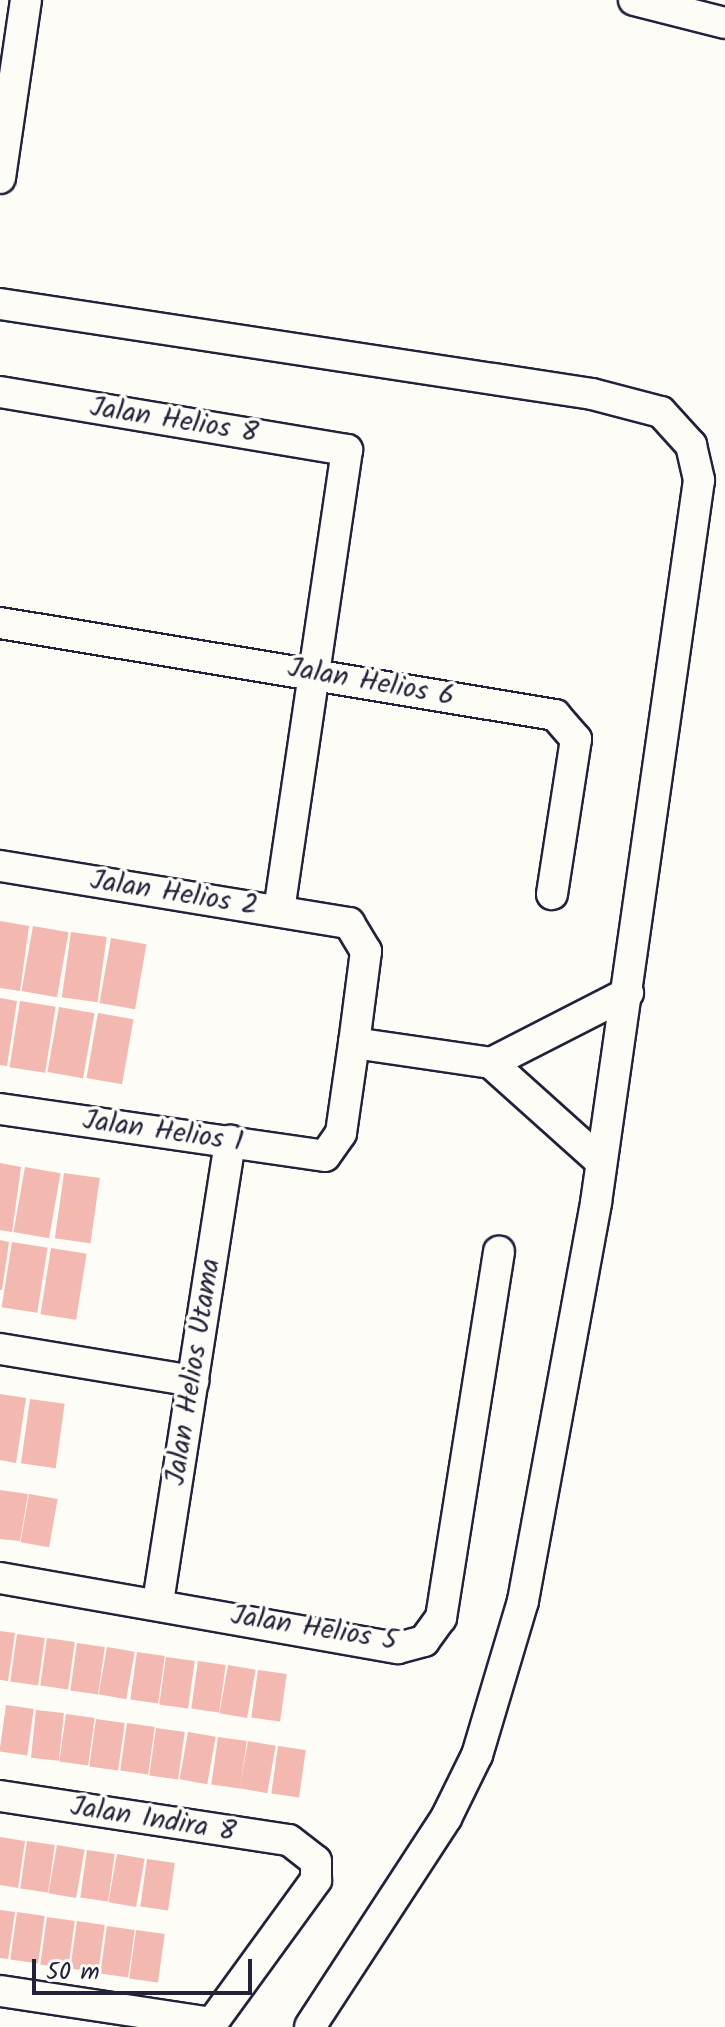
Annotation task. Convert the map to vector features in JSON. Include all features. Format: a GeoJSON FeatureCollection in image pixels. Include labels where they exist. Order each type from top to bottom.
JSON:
{"type":"FeatureCollection","features":[{"type":"Feature","properties":{"kind":"street"},"geometry":{"type":"LineString","coordinates":[[0,178],[26,0]]}},
{"type":"Feature","properties":{"kind":"street"},"geometry":{"type":"LineString","coordinates":[[634,0],[725,23]]}},
{"type":"Feature","properties":{"kind":"street"},"geometry":{"type":"LineString","coordinates":[[0,304],[592,394],[661,412],[691,445],[699,480],[697,531],[628,993],[503,1679],[446,1818],[310,2027]]}},
{"type":"Feature","properties":{"kind":"street","name":"Jalan Helios 8"},"geometry":{"type":"LineString","coordinates":[[0,392],[347,450],[314,673]]}},
{"type":"Feature","properties":{"kind":"street","name":"Jalan Helios 6"},"geometry":{"type":"LineString","coordinates":[[0,623],[555,715],[569,724],[576,739],[552,894]]}},
{"type":"Feature","properties":{"kind":"street"},"geometry":{"type":"LineString","coordinates":[[279,911],[314,673]]}},
{"type":"Feature","properties":{"kind":"street","name":"Jalan Helios 2"},"geometry":{"type":"LineString","coordinates":[[0,866],[349,923],[366,951],[354,1043]]}},
{"type":"Feature","properties":{"kind":"street"},"geometry":{"type":"LineString","coordinates":[[491,1063],[628,993]]}},
{"type":"Feature","properties":{"kind":"street"},"geometry":{"type":"LineString","coordinates":[[354,1043],[491,1063],[599,1160]]}},
{"type":"Feature","properties":{"kind":"street","name":"Jalan Helios 1"},"geometry":{"type":"LineString","coordinates":[[0,1109],[325,1156],[341,1133],[354,1043]]}},
{"type":"Feature","properties":{"kind":"street","name":"Jalan Helios Utama"},"geometry":{"type":"LineString","coordinates":[[158,1602],[230,1141]]}},
{"type":"Feature","properties":{"kind":"street","name":"Jalan Helios 5"},"geometry":{"type":"LineString","coordinates":[[0,1578],[158,1602],[398,1648],[424,1641],[441,1618],[499,1252]]}},
{"type":"Feature","properties":{"kind":"street"},"geometry":{"type":"LineString","coordinates":[[0,1349],[193,1381]]}},
{"type":"Feature","properties":{"kind":"street","name":"Jalan Indira 8"},"geometry":{"type":"LineString","coordinates":[[0,1796],[306,1847],[316,1880],[212,2023],[0,1991]]}},
{"type":"Feature","properties":{"kind":"building"},"geometry":{"type":"Polygon","coordinates":[[[0,921],[29,926],[20,991],[0,988],[0,921]]]}},
{"type":"Feature","properties":{"kind":"building"},"geometry":{"type":"Polygon","coordinates":[[[33,926],[68,932],[57,997],[22,991],[33,926]]]}},
{"type":"Feature","properties":{"kind":"building"},"geometry":{"type":"Polygon","coordinates":[[[71,932],[107,937],[97,1002],[62,997],[71,932]]]}},
{"type":"Feature","properties":{"kind":"building"},"geometry":{"type":"Polygon","coordinates":[[[111,938],[146,944],[135,1009],[100,1003],[111,938]]]}},
{"type":"Feature","properties":{"kind":"building"},"geometry":{"type":"Polygon","coordinates":[[[0,998],[17,1001],[7,1066],[0,1065],[0,998]]]}},
{"type":"Feature","properties":{"kind":"building"},"geometry":{"type":"Polygon","coordinates":[[[20,1001],[56,1007],[45,1073],[10,1067],[20,1001]]]}},
{"type":"Feature","properties":{"kind":"building"},"geometry":{"type":"Polygon","coordinates":[[[59,1007],[94,1013],[83,1078],[48,1072],[59,1007]]]}},
{"type":"Feature","properties":{"kind":"building"},"geometry":{"type":"Polygon","coordinates":[[[98,1013],[133,1019],[122,1084],[87,1078],[98,1013]]]}},
{"type":"Feature","properties":{"kind":"building"},"geometry":{"type":"Polygon","coordinates":[[[0,1163],[21,1167],[12,1232],[0,1230],[0,1163]]]}},
{"type":"Feature","properties":{"kind":"building"},"geometry":{"type":"Polygon","coordinates":[[[25,1167],[60,1173],[49,1238],[14,1232],[25,1167]]]}},
{"type":"Feature","properties":{"kind":"building"},"geometry":{"type":"Polygon","coordinates":[[[64,1173],[100,1178],[90,1243],[55,1238],[64,1173]]]}},
{"type":"Feature","properties":{"kind":"building"},"geometry":{"type":"Polygon","coordinates":[[[0,1240],[9,1242],[2,1290],[0,1290],[0,1240]]]}},
{"type":"Feature","properties":{"kind":"building"},"geometry":{"type":"Polygon","coordinates":[[[12,1242],[48,1248],[37,1313],[2,1307],[12,1242]]]}},
{"type":"Feature","properties":{"kind":"building"},"geometry":{"type":"Polygon","coordinates":[[[51,1248],[87,1254],[76,1320],[41,1314],[51,1248]]]}},
{"type":"Feature","properties":{"kind":"building"},"geometry":{"type":"Polygon","coordinates":[[[0,1394],[26,1398],[16,1463],[0,1460],[0,1394]]]}},
{"type":"Feature","properties":{"kind":"building"},"geometry":{"type":"Polygon","coordinates":[[[30,1399],[65,1404],[56,1468],[21,1463],[30,1399]]]}},
{"type":"Feature","properties":{"kind":"building"},"geometry":{"type":"Polygon","coordinates":[[[0,1490],[28,1494],[20,1541],[0,1539],[0,1490]]]}},
{"type":"Feature","properties":{"kind":"building"},"geometry":{"type":"Polygon","coordinates":[[[29,1494],[58,1499],[49,1547],[20,1542],[29,1494]]]}},
{"type":"Feature","properties":{"kind":"building"},"geometry":{"type":"Polygon","coordinates":[[[0,1631],[15,1633],[8,1681],[0,1680],[0,1631]]]}},
{"type":"Feature","properties":{"kind":"building"},"geometry":{"type":"Polygon","coordinates":[[[17,1634],[45,1638],[38,1685],[10,1682],[17,1634]]]}},
{"type":"Feature","properties":{"kind":"building"},"geometry":{"type":"Polygon","coordinates":[[[47,1638],[75,1642],[68,1689],[40,1686],[47,1638]]]}},
{"type":"Feature","properties":{"kind":"building"},"geometry":{"type":"Polygon","coordinates":[[[77,1643],[105,1647],[98,1694],[70,1691],[77,1643]]]}},
{"type":"Feature","properties":{"kind":"building"},"geometry":{"type":"Polygon","coordinates":[[[107,1647],[135,1652],[126,1699],[99,1694],[107,1647]]]}},
{"type":"Feature","properties":{"kind":"building"},"geometry":{"type":"Polygon","coordinates":[[[137,1652],[165,1656],[158,1703],[130,1700],[137,1652]]]}},
{"type":"Feature","properties":{"kind":"building"},"geometry":{"type":"Polygon","coordinates":[[[166,1657],[195,1661],[188,1709],[159,1705],[166,1657]]]}},
{"type":"Feature","properties":{"kind":"building"},"geometry":{"type":"Polygon","coordinates":[[[198,1661],[226,1665],[219,1712],[191,1709],[198,1661]]]}},
{"type":"Feature","properties":{"kind":"building"},"geometry":{"type":"Polygon","coordinates":[[[228,1665],[256,1670],[247,1718],[219,1713],[228,1665]]]}},
{"type":"Feature","properties":{"kind":"building"},"geometry":{"type":"Polygon","coordinates":[[[258,1670],[287,1674],[280,1722],[251,1718],[258,1670]]]}},
{"type":"Feature","properties":{"kind":"building"},"geometry":{"type":"Polygon","coordinates":[[[6,1705],[34,1709],[27,1755],[0,1752],[6,1705]]]}},
{"type":"Feature","properties":{"kind":"building"},"geometry":{"type":"Polygon","coordinates":[[[36,1710],[64,1713],[59,1761],[31,1758],[36,1710]]]}},
{"type":"Feature","properties":{"kind":"building"},"geometry":{"type":"Polygon","coordinates":[[[66,1714],[95,1718],[88,1766],[59,1762],[66,1714]]]}},
{"type":"Feature","properties":{"kind":"building"},"geometry":{"type":"Polygon","coordinates":[[[96,1719],[125,1723],[118,1771],[89,1767],[96,1719]]]}},
{"type":"Feature","properties":{"kind":"building"},"geometry":{"type":"Polygon","coordinates":[[[127,1723],[155,1727],[148,1774],[120,1771],[127,1723]]]}},
{"type":"Feature","properties":{"kind":"building"},"geometry":{"type":"Polygon","coordinates":[[[156,1728],[185,1732],[178,1780],[149,1776],[156,1728]]]}},
{"type":"Feature","properties":{"kind":"building"},"geometry":{"type":"Polygon","coordinates":[[[188,1732],[216,1737],[207,1784],[180,1779],[188,1732]]]}},
{"type":"Feature","properties":{"kind":"building"},"geometry":{"type":"Polygon","coordinates":[[[218,1737],[247,1741],[240,1789],[211,1785],[218,1737]]]}},
{"type":"Feature","properties":{"kind":"building"},"geometry":{"type":"Polygon","coordinates":[[[248,1741],[276,1746],[267,1793],[240,1788],[248,1741]]]}},
{"type":"Feature","properties":{"kind":"building"},"geometry":{"type":"Polygon","coordinates":[[[278,1746],[306,1750],[299,1797],[271,1794],[278,1746]]]}},
{"type":"Feature","properties":{"kind":"building"},"geometry":{"type":"Polygon","coordinates":[[[0,1837],[25,1841],[18,1888],[0,1885],[0,1837]]]}},
{"type":"Feature","properties":{"kind":"building"},"geometry":{"type":"Polygon","coordinates":[[[27,1841],[55,1845],[48,1892],[20,1889],[27,1841]]]}},
{"type":"Feature","properties":{"kind":"building"},"geometry":{"type":"Polygon","coordinates":[[[57,1845],[85,1850],[76,1898],[48,1893],[57,1845]]]}},
{"type":"Feature","properties":{"kind":"building"},"geometry":{"type":"Polygon","coordinates":[[[87,1850],[115,1854],[108,1901],[80,1898],[87,1850]]]}},
{"type":"Feature","properties":{"kind":"building"},"geometry":{"type":"Polygon","coordinates":[[[117,1854],[145,1859],[136,1907],[108,1902],[117,1854]]]}},
{"type":"Feature","properties":{"kind":"building"},"geometry":{"type":"Polygon","coordinates":[[[147,1859],[175,1863],[168,1910],[140,1907],[147,1859]]]}},
{"type":"Feature","properties":{"kind":"building"},"geometry":{"type":"Polygon","coordinates":[[[0,1910],[15,1912],[8,1959],[0,1958],[0,1910]]]}},
{"type":"Feature","properties":{"kind":"building"},"geometry":{"type":"Polygon","coordinates":[[[17,1912],[45,1916],[38,1963],[10,1960],[17,1912]]]}},
{"type":"Feature","properties":{"kind":"building"},"geometry":{"type":"Polygon","coordinates":[[[47,1917],[75,1921],[68,1968],[40,1965],[47,1917]]]}},
{"type":"Feature","properties":{"kind":"building"},"geometry":{"type":"Polygon","coordinates":[[[77,1921],[105,1925],[98,1972],[70,1969],[77,1921]]]}},
{"type":"Feature","properties":{"kind":"building"},"geometry":{"type":"Polygon","coordinates":[[[107,1926],[135,1930],[128,1977],[100,1974],[107,1926]]]}},
{"type":"Feature","properties":{"kind":"building"},"geometry":{"type":"Polygon","coordinates":[[[136,1930],[165,1934],[158,1983],[129,1979],[136,1930]]]}}]}
